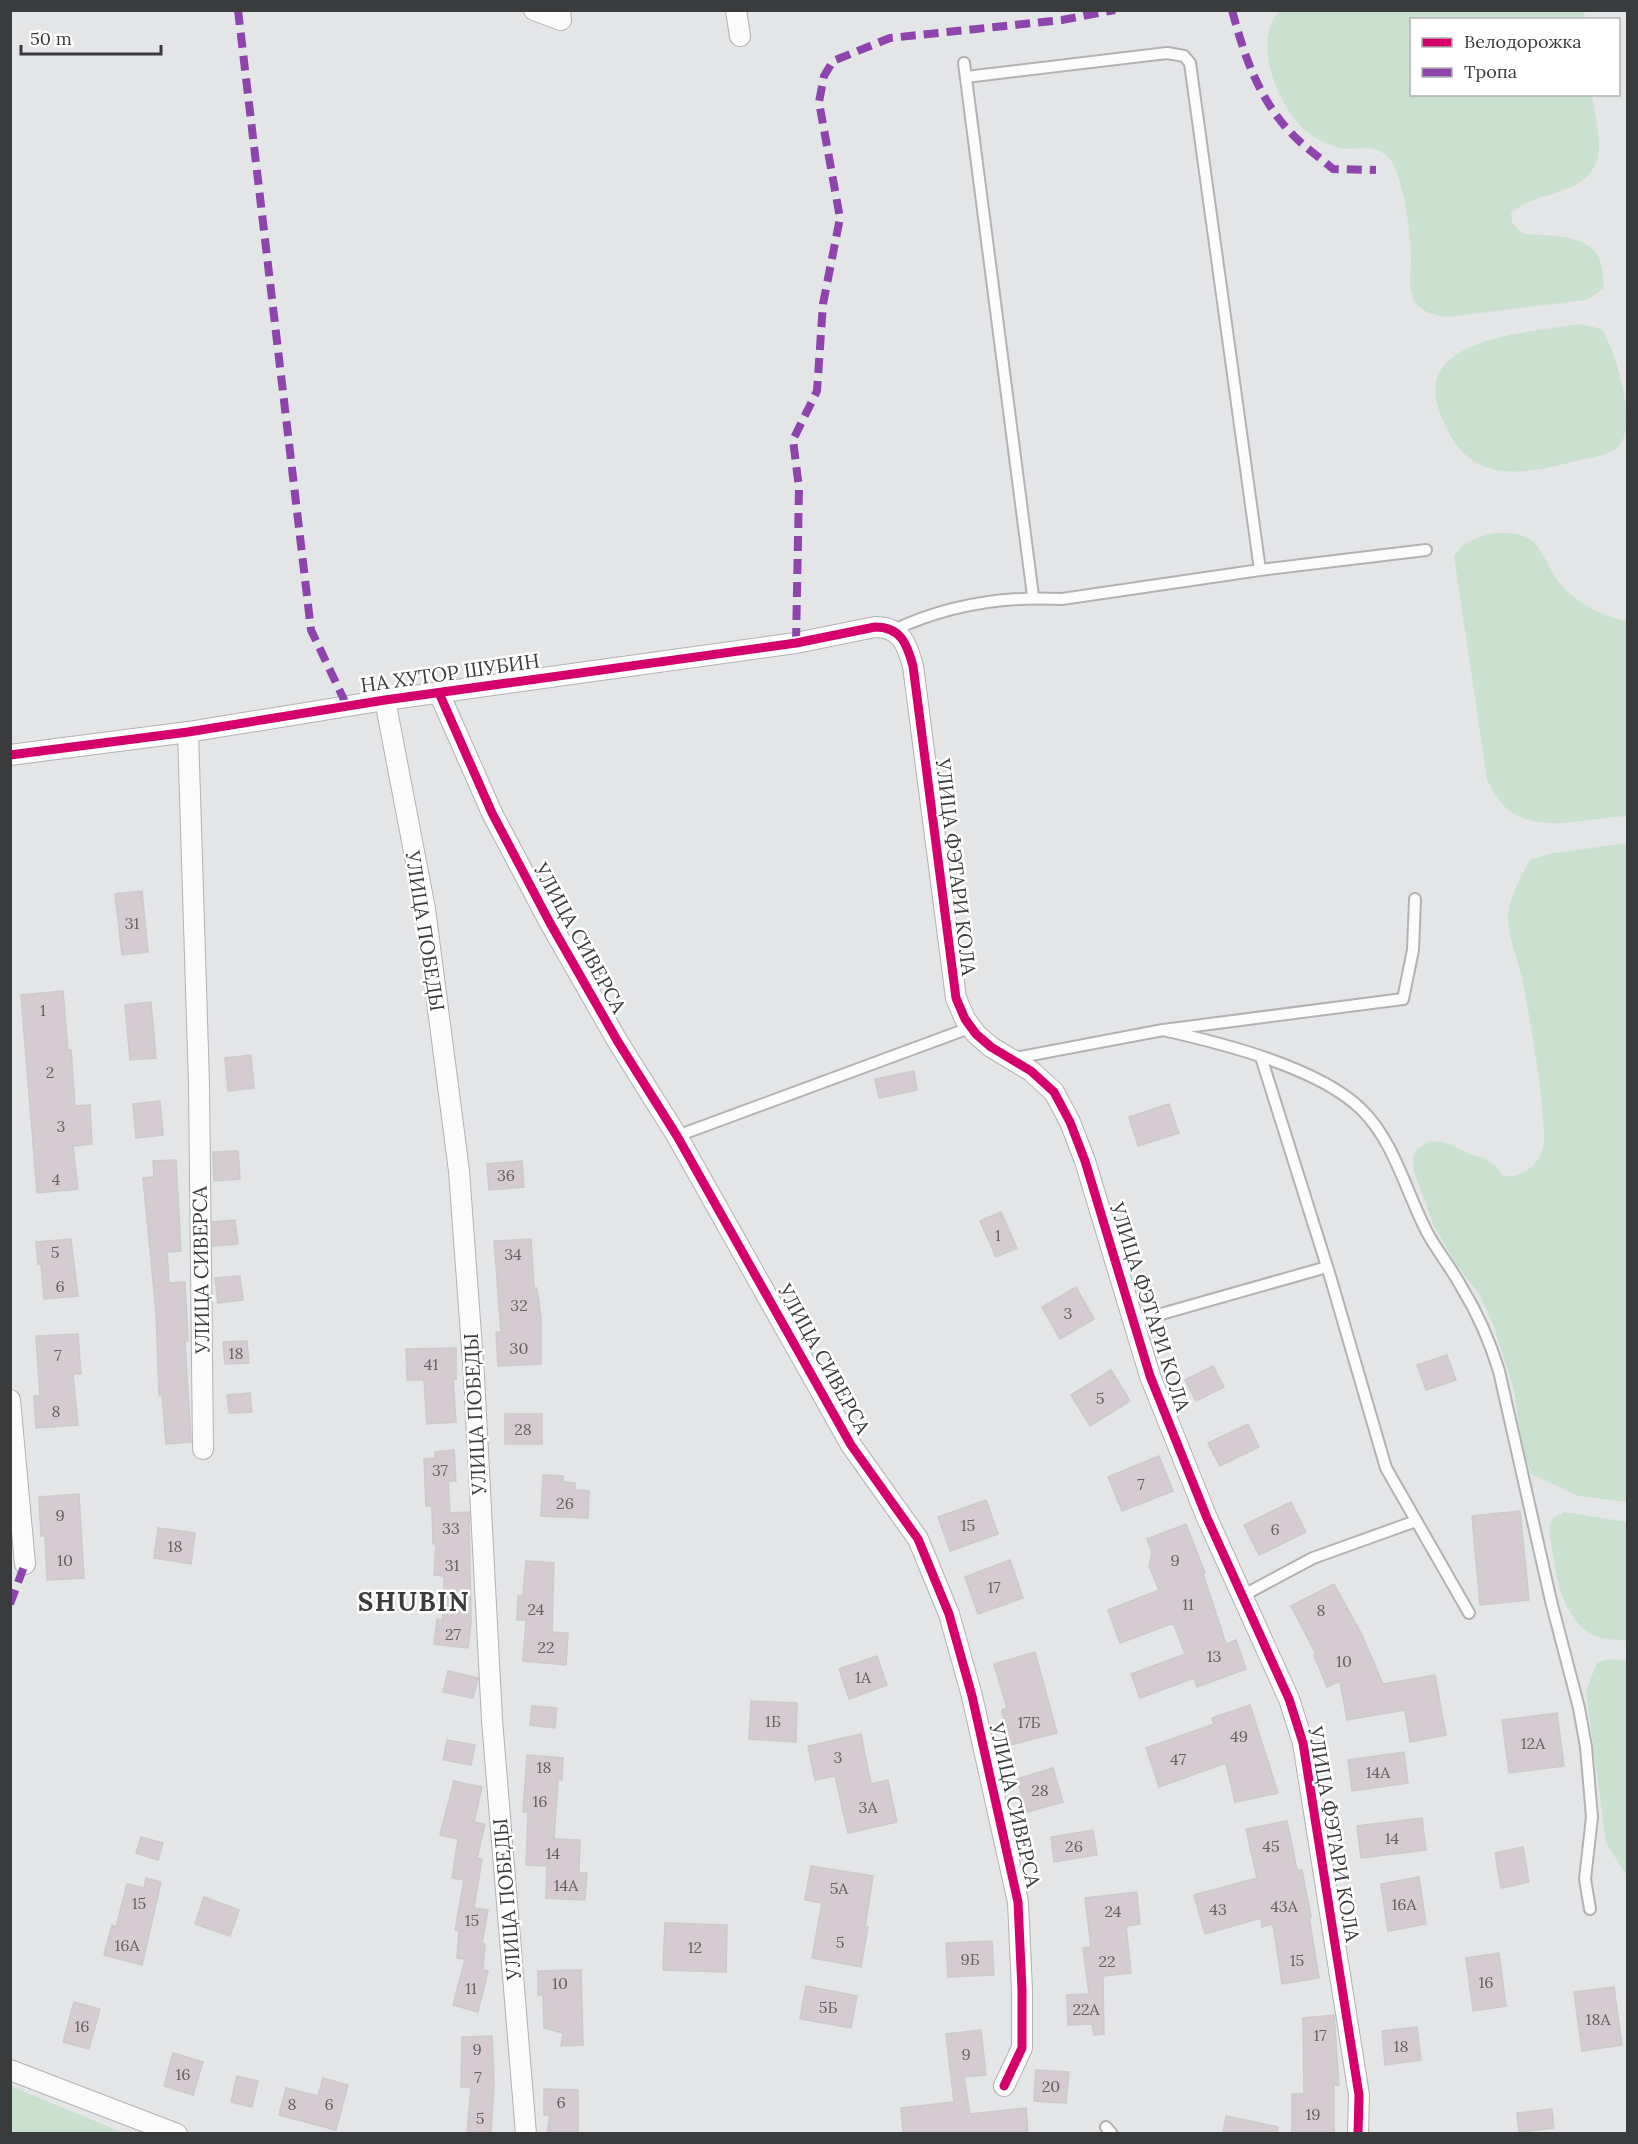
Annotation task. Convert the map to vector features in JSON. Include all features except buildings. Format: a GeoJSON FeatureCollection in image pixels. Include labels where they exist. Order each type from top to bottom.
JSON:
{"type":"FeatureCollection","features":[{"type":"Feature","properties":{"kind":"street"},"geometry":{"type":"LineString","coordinates":[[534,10],[561,20],[560,10]]}},
{"type":"Feature","properties":{"kind":"street"},"geometry":{"type":"LineString","coordinates":[[736,10],[740,36]]}},
{"type":"Feature","properties":{"kind":"street","name":"НА ХУТОР ШУБИН"},"geometry":{"type":"LineString","coordinates":[[10,755],[188,732],[385,700],[796,643],[875,627],[894,630]]}},
{"type":"Feature","properties":{"kind":"street","name":"УЛИЦА ФЭТАРИ КОЛА"},"geometry":{"type":"LineString","coordinates":[[894,630],[904,640],[913,666],[956,998],[972,1027],[991,1047],[1031,1071],[1054,1092],[1070,1122],[1085,1161],[1149,1376],[1242,1596],[1289,1699],[1303,1743],[1359,2095],[1358,2133]]}},
{"type":"Feature","properties":{"kind":"street","name":"УЛИЦА СИВЕРСА"},"geometry":{"type":"LineString","coordinates":[[439,693],[492,813],[539,902],[618,1042],[677,1136],[851,1445],[918,1539],[949,1614],[972,1696],[1018,1902],[1022,2048],[1004,2086]]}},
{"type":"Feature","properties":{"kind":"street","name":"УЛИЦА ПОБЕДЫ"},"geometry":{"type":"LineString","coordinates":[[385,700],[425,909],[459,1171],[474,1376],[492,1720],[526,2133]]}},
{"type":"Feature","properties":{"kind":"street","name":"УЛИЦА СИВЕРСА"},"geometry":{"type":"LineString","coordinates":[[188,732],[199,1084],[203,1449]]}},
{"type":"Feature","properties":{"kind":"street"},"geometry":{"type":"LineString","coordinates":[[10,1401],[25,1564]]}},
{"type":"Feature","properties":{"kind":"street"},"geometry":{"type":"LineString","coordinates":[[10,2070],[177,2133]]}},
{"type":"Feature","properties":{"kind":"lane"},"geometry":{"type":"LineString","coordinates":[[966,77],[1167,53],[1184,56],[1190,63],[1260,570]]}},
{"type":"Feature","properties":{"kind":"lane"},"geometry":{"type":"LineString","coordinates":[[964,63],[1033,596]]}},
{"type":"Feature","properties":{"kind":"lane"},"geometry":{"type":"LineString","coordinates":[[894,630],[955,608],[1033,596],[1062,599],[1260,570],[1426,550]]}},
{"type":"Feature","properties":{"kind":"lane"},"geometry":{"type":"LineString","coordinates":[[1010,1059],[1163,1030],[1403,999],[1413,950],[1415,899]]}},
{"type":"Feature","properties":{"kind":"lane"},"geometry":{"type":"LineString","coordinates":[[677,1136],[972,1027]]}},
{"type":"Feature","properties":{"kind":"lane"},"geometry":{"type":"LineString","coordinates":[[1163,1030],[1215,1041],[1307,1075],[1361,1109],[1394,1158],[1428,1233],[1462,1287],[1489,1340],[1499,1371],[1551,1601],[1579,1708],[1592,1817],[1585,1879],[1590,1909]]}},
{"type":"Feature","properties":{"kind":"lane"},"geometry":{"type":"LineString","coordinates":[[1261,1057],[1328,1267],[1386,1468],[1469,1613]]}},
{"type":"Feature","properties":{"kind":"lane"},"geometry":{"type":"LineString","coordinates":[[1133,1322],[1328,1267]]}},
{"type":"Feature","properties":{"kind":"lane"},"geometry":{"type":"LineString","coordinates":[[1242,1596],[1313,1558],[1416,1521]]}},
{"type":"Feature","properties":{"kind":"green space"},"geometry":{"type":"Polygon","coordinates":[[[1280,11],[1584,11],[1585,18],[1410,18],[1410,96],[1592,96],[1599,144],[1594,168],[1586,178],[1572,186],[1530,201],[1511,213],[1512,222],[1523,234],[1567,238],[1587,245],[1600,261],[1604,289],[1586,300],[1447,317],[1422,309],[1415,302],[1411,291],[1411,247],[1408,219],[1402,188],[1393,163],[1387,156],[1375,150],[1339,148],[1314,137],[1302,127],[1291,114],[1273,78],[1268,59],[1267,41],[1271,24],[1280,11]]]}},
{"type":"Feature","properties":{"kind":"green space"},"geometry":{"type":"Polygon","coordinates":[[[1579,324],[1602,329],[1619,370],[1626,405],[1626,422],[1624,436],[1619,446],[1597,457],[1527,471],[1489,468],[1473,461],[1460,449],[1448,431],[1438,407],[1436,383],[1445,365],[1462,352],[1484,342],[1536,330],[1579,324]]]}},
{"type":"Feature","properties":{"kind":"green space"},"geometry":{"type":"Polygon","coordinates":[[[1493,533],[1518,534],[1531,540],[1540,550],[1556,578],[1570,594],[1597,611],[1627,621],[1627,816],[1565,823],[1528,820],[1512,813],[1498,799],[1487,779],[1454,556],[1466,543],[1493,533]]]}},
{"type":"Feature","properties":{"kind":"green space"},"geometry":{"type":"Polygon","coordinates":[[[1628,843],[1627,1502],[1578,1496],[1531,1474],[1522,1448],[1514,1390],[1493,1324],[1479,1294],[1454,1261],[1434,1226],[1414,1172],[1413,1158],[1417,1149],[1429,1141],[1444,1142],[1484,1158],[1496,1166],[1503,1176],[1527,1171],[1535,1162],[1542,1151],[1544,1139],[1541,1094],[1524,989],[1511,941],[1508,920],[1510,905],[1515,889],[1530,860],[1548,854],[1628,843]]]}},
{"type":"Feature","properties":{"kind":"green space"},"geometry":{"type":"Polygon","coordinates":[[[1564,1512],[1627,1522],[1627,1641],[1595,1636],[1580,1625],[1571,1614],[1556,1571],[1549,1527],[1553,1518],[1564,1512]]]}},
{"type":"Feature","properties":{"kind":"green space"},"geometry":{"type":"Polygon","coordinates":[[[1612,1659],[1627,1661],[1627,1876],[1606,1843],[1586,1692],[1597,1662],[1612,1659]]]}},
{"type":"Feature","properties":{"kind":"green space"},"geometry":{"type":"Polygon","coordinates":[[[11,2086],[114,2129],[125,2133],[11,2133],[11,2086]]]}},
{"type":"Feature","properties":{"kind":"marked path"},"geometry":{"type":"LineString","coordinates":[[238,10],[311,630],[347,706]]}},
{"type":"Feature","properties":{"kind":"marked path"},"geometry":{"type":"LineString","coordinates":[[796,643],[799,488],[793,440],[817,391],[823,304],[840,218],[819,102],[824,76],[833,61],[890,38],[1062,20],[1115,10]]}},
{"type":"Feature","properties":{"kind":"marked path"},"geometry":{"type":"LineString","coordinates":[[1232,10],[1242,43],[1261,90],[1290,132],[1333,169],[1376,170]]}},
{"type":"Feature","properties":{"kind":"marked path"},"geometry":{"type":"LineString","coordinates":[[10,1604],[25,1564]]}},
{"type":"Feature","properties":{"kind":"cycle path"},"geometry":{"type":"LineString","coordinates":[[10,755],[188,732],[385,700],[796,643],[875,627],[891,630],[902,638],[913,666],[956,998],[965,1019],[976,1034],[991,1047],[1031,1071],[1054,1092],[1070,1122],[1085,1161],[1150,1376],[1207,1518],[1289,1699],[1303,1743],[1359,2095],[1358,2134]]}},
{"type":"Feature","properties":{"kind":"cycle path"},"geometry":{"type":"LineString","coordinates":[[439,693],[492,813],[550,923],[618,1042],[677,1136],[851,1445],[918,1539],[949,1614],[972,1696],[1018,1902],[1022,2048],[1004,2086]]}},
{"type":"Feature","properties":{"kind":"district","name":"SHUBIN"},"geometry":{"type":"Point","coordinates":[414,1602]}}]}
